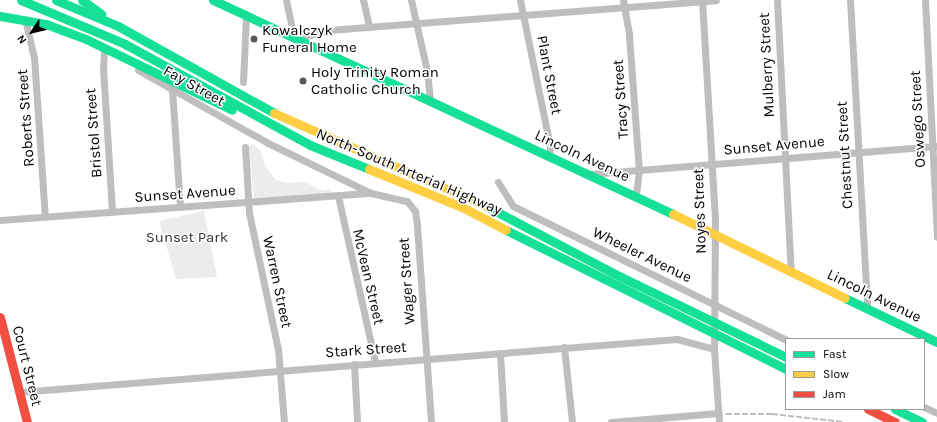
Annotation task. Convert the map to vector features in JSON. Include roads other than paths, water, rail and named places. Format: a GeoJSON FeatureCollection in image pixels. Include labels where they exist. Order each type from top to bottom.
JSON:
{"type":"FeatureCollection","features":[{"type":"Feature","properties":{"kind":"main road","name":"North-South Arterial Highway"},"geometry":{"type":"LineString","coordinates":[[21,0],[125,44],[310,145],[464,208],[714,335],[785,369]]}},
{"type":"Feature","properties":{"kind":"main road","name":"North-South Arterial Highway"},"geometry":{"type":"LineString","coordinates":[[56,0],[118,26],[290,122],[483,205],[785,357]]}},
{"type":"Feature","properties":{"kind":"main road"},"geometry":{"type":"LineString","coordinates":[[82,0],[118,26]]}},
{"type":"Feature","properties":{"kind":"main road","name":"Lincoln Avenue"},"geometry":{"type":"LineString","coordinates":[[213,0],[246,17],[636,196],[937,342]]}},
{"type":"Feature","properties":{"kind":"main road","name":"Fay Street"},"geometry":{"type":"LineString","coordinates":[[0,16],[25,19],[86,39]]}},
{"type":"Feature","properties":{"kind":"main road"},"geometry":{"type":"LineString","coordinates":[[86,39],[310,145]]}},
{"type":"Feature","properties":{"kind":"main road","name":"Court Street"},"geometry":{"type":"LineString","coordinates":[[0,317],[27,422]]}},
{"type":"Feature","properties":{"kind":"main road"},"geometry":{"type":"LineString","coordinates":[[870,410],[895,422]]}},
{"type":"Feature","properties":{"kind":"main road"},"geometry":{"type":"LineString","coordinates":[[897,410],[922,422]]}},
{"type":"Feature","properties":{"kind":"street"},"geometry":{"type":"LineString","coordinates":[[286,0],[294,39],[310,33],[369,27],[524,16],[624,4],[716,0]]}},
{"type":"Feature","properties":{"kind":"street"},"geometry":{"type":"LineString","coordinates":[[363,0],[369,27]]}},
{"type":"Feature","properties":{"kind":"street"},"geometry":{"type":"LineString","coordinates":[[411,0],[430,85],[430,101]]}},
{"type":"Feature","properties":{"kind":"street","name":"Plant Street"},"geometry":{"type":"LineString","coordinates":[[520,0],[550,146],[549,156]]}},
{"type":"Feature","properties":{"kind":"street","name":"Mulberry Street"},"geometry":{"type":"LineString","coordinates":[[777,0],[791,272]]}},
{"type":"Feature","properties":{"kind":"street","name":"Chestnut Street"},"geometry":{"type":"LineString","coordinates":[[850,0],[867,308]]}},
{"type":"Feature","properties":{"kind":"street","name":"Oswego Street"},"geometry":{"type":"LineString","coordinates":[[925,0],[934,146],[937,237]]}},
{"type":"Feature","properties":{"kind":"street","name":"Noyes Street"},"geometry":{"type":"LineString","coordinates":[[702,1],[715,235],[714,349],[719,422]]}},
{"type":"Feature","properties":{"kind":"street","name":"Tracy Street"},"geometry":{"type":"LineString","coordinates":[[624,4],[639,170],[636,196]]}},
{"type":"Feature","properties":{"kind":"street"},"geometry":{"type":"LineString","coordinates":[[243,82],[246,17]]}},
{"type":"Feature","properties":{"kind":"street","name":"Roberts Street"},"geometry":{"type":"LineString","coordinates":[[25,19],[34,56],[45,217]]}},
{"type":"Feature","properties":{"kind":"street","name":"Fay Street"},"geometry":{"type":"LineString","coordinates":[[86,39],[104,51],[268,143],[371,193]]}},
{"type":"Feature","properties":{"kind":"street","name":"Bristol Street"},"geometry":{"type":"LineString","coordinates":[[104,51],[103,68],[112,212]]}},
{"type":"Feature","properties":{"kind":"street"},"geometry":{"type":"LineString","coordinates":[[172,89],[180,207]]}},
{"type":"Feature","properties":{"kind":"street","name":"Sunset Avenue"},"geometry":{"type":"LineString","coordinates":[[589,174],[934,146]]}},
{"type":"Feature","properties":{"kind":"street","name":"Warren Street"},"geometry":{"type":"LineString","coordinates":[[246,147],[248,202],[276,339],[284,422]]}},
{"type":"Feature","properties":{"kind":"street","name":"Wheeler Avenue"},"geometry":{"type":"LineString","coordinates":[[498,182],[513,206],[785,340]]}},
{"type":"Feature","properties":{"kind":"street","name":"Sunset Avenue"},"geometry":{"type":"LineString","coordinates":[[0,220],[371,193]]}},
{"type":"Feature","properties":{"kind":"street","name":"Wager Street"},"geometry":{"type":"LineString","coordinates":[[371,193],[407,201],[415,211],[431,422]]}},
{"type":"Feature","properties":{"kind":"street","name":"McVean Street"},"geometry":{"type":"LineString","coordinates":[[338,196],[375,362]]}},
{"type":"Feature","properties":{"kind":"street","name":"Stark Street"},"geometry":{"type":"LineString","coordinates":[[19,392],[375,362],[677,339],[714,349]]}},
{"type":"Feature","properties":{"kind":"street"},"geometry":{"type":"LineString","coordinates":[[564,348],[572,422]]}},
{"type":"Feature","properties":{"kind":"street"},"geometry":{"type":"LineString","coordinates":[[500,353],[504,422]]}},
{"type":"Feature","properties":{"kind":"street"},"geometry":{"type":"LineString","coordinates":[[354,364],[357,422]]}},
{"type":"Feature","properties":{"kind":"street"},"geometry":{"type":"LineString","coordinates":[[925,407],[937,413]]}},
{"type":"Feature","properties":{"kind":"street"},"geometry":{"type":"LineString","coordinates":[[611,422],[644,421],[718,413]]}},
{"type":"Feature","properties":{"kind":"railway"},"geometry":{"type":"LineString","coordinates":[[629,422],[726,414],[772,414],[844,422]]}},
{"type":"Feature","properties":{"kind":"place","name":"Kowalczyk Funeral Home"},"geometry":{"type":"Point","coordinates":[254,39]}},
{"type":"Feature","properties":{"kind":"place","name":"Holy Trinity Roman Catholic Church"},"geometry":{"type":"Point","coordinates":[303,81]}},
{"type":"Feature","properties":{"kind":"park label","name":"Sunset Park"},"geometry":{"type":"Point","coordinates":[187,238]}}]}
